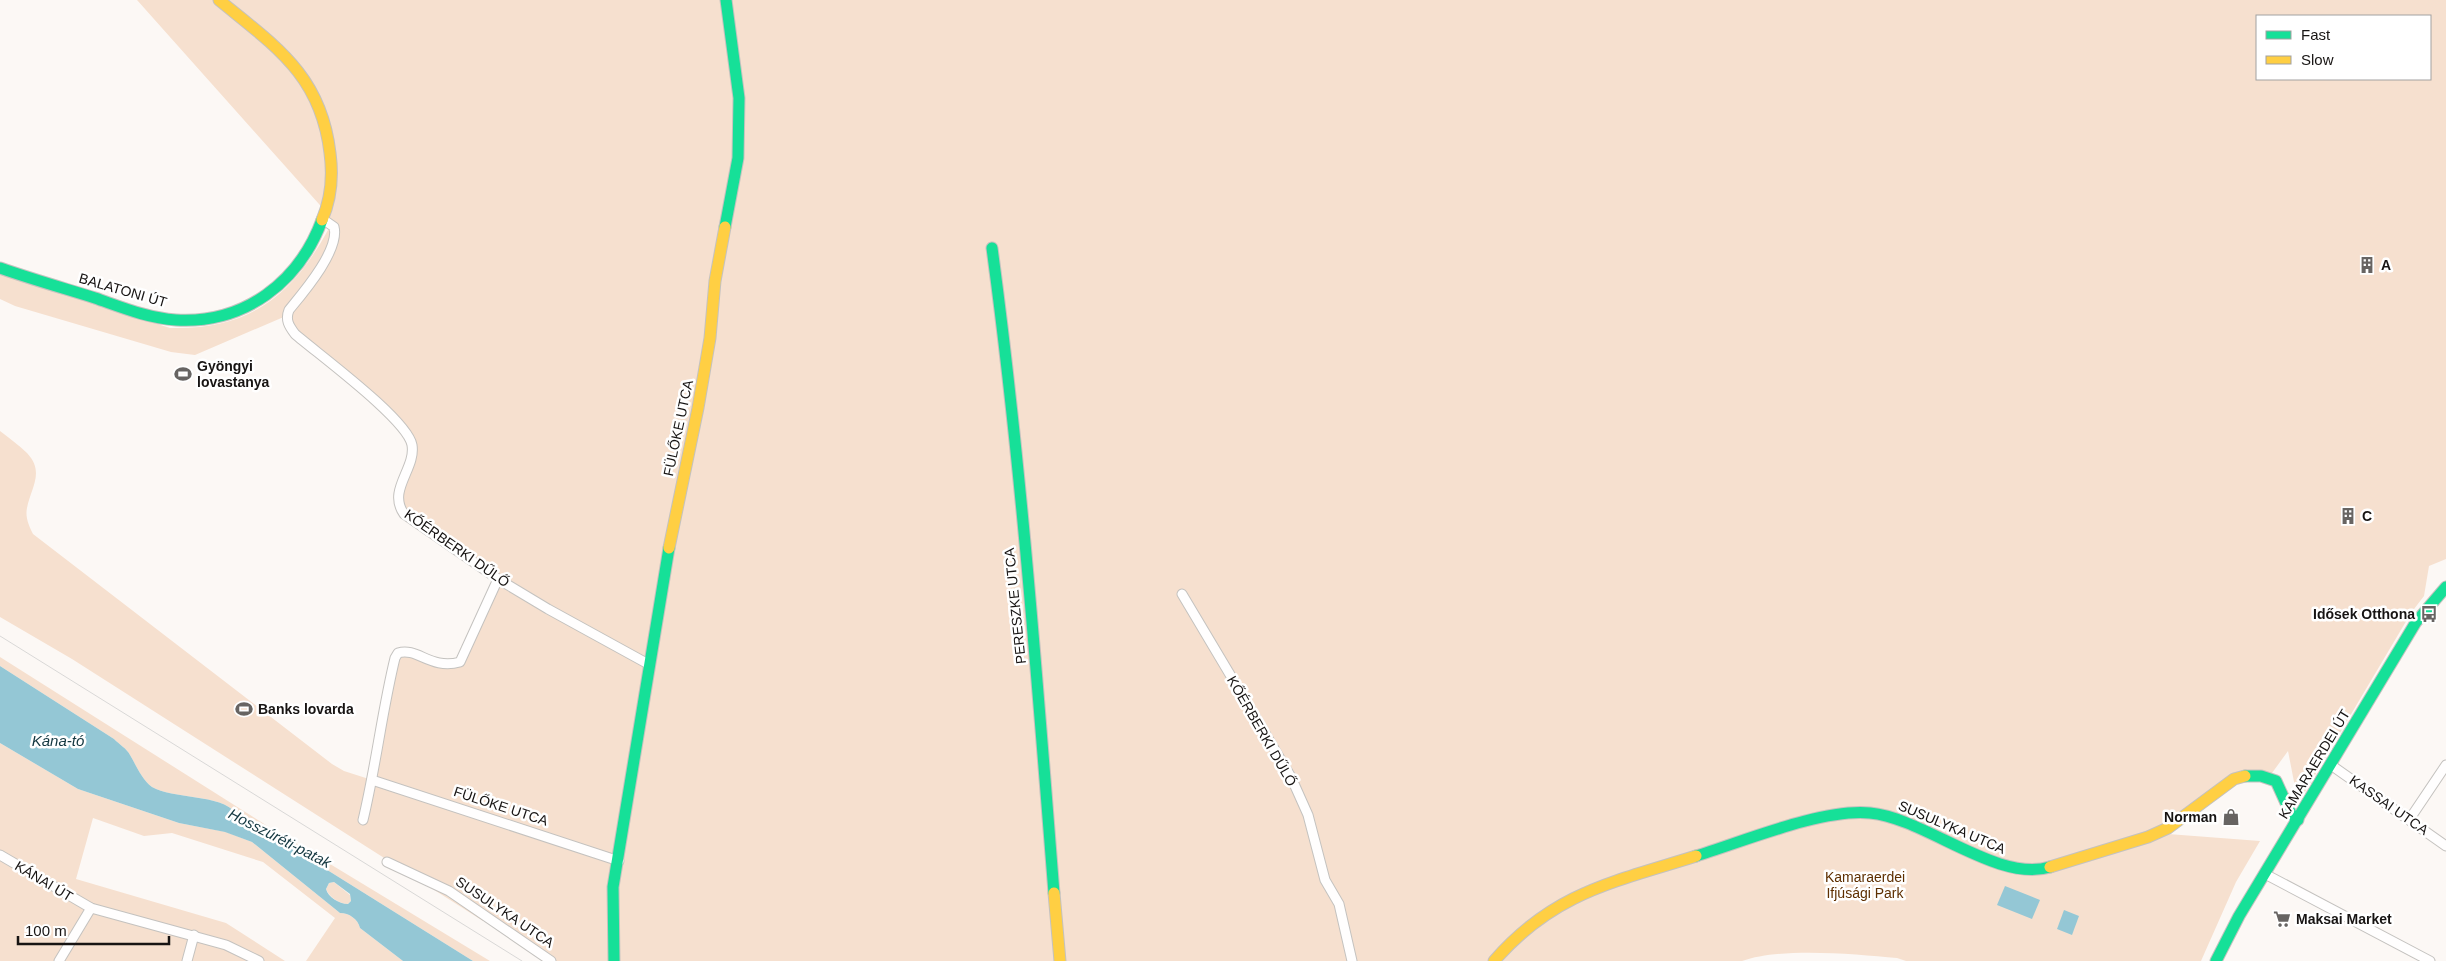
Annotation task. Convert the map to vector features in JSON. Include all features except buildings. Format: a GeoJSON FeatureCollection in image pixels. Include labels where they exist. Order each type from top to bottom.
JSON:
{"type":"FeatureCollection","features":[{"type":"Feature","properties":{"kind":"street","name":"BALATONI ÚT"},"geometry":{"type":"LineString","coordinates":[[0,268],[147,315],[187,320],[212,317],[249,305],[274,290],[308,252],[324,220],[332,187],[334,169],[328,129],[312,90],[298,71],[219,0]]}},
{"type":"Feature","properties":{"kind":"street","name":"FÜLŐKE UTCA"},"geometry":{"type":"LineString","coordinates":[[614,961],[613,887],[619,862],[666,559],[701,391],[710,338],[716,281],[738,158],[739,98],[726,0]]}},
{"type":"Feature","properties":{"kind":"street","name":"KŐÉRBERKI DŰLŐ"},"geometry":{"type":"LineString","coordinates":[[324,220],[334,226],[333,240],[321,269],[289,310],[286,316],[288,325],[295,334],[404,428],[410,438],[412,455],[398,498],[398,506],[404,514],[498,579],[650,665]]}},
{"type":"Feature","properties":{"kind":"street","name":"PERESZKE UTCA"},"geometry":{"type":"LineString","coordinates":[[992,248],[1005,344],[1033,632],[1060,961]]}},
{"type":"Feature","properties":{"kind":"street"},"geometry":{"type":"LineString","coordinates":[[363,820],[372,780],[384,704],[398,653],[412,652],[438,664],[449,665],[460,662],[498,579]]}},
{"type":"Feature","properties":{"kind":"street","name":"KAMARAERDEI ÚT"},"geometry":{"type":"LineString","coordinates":[[2216,961],[2239,916],[2416,622],[2431,602],[2446,588]]}},
{"type":"Feature","properties":{"kind":"street","name":"KŐÉRBERKI DŰLŐ"},"geometry":{"type":"LineString","coordinates":[[1182,594],[1291,777],[1308,815],[1325,880],[1339,904],[1352,961]]}},
{"type":"Feature","properties":{"kind":"street","name":"KASSAI UTCA"},"geometry":{"type":"LineString","coordinates":[[2331,765],[2446,846]]}},
{"type":"Feature","properties":{"kind":"street"},"geometry":{"type":"LineString","coordinates":[[2409,820],[2446,765]]}},
{"type":"Feature","properties":{"kind":"street","name":"SUSULYKA UTCA"},"geometry":{"type":"LineString","coordinates":[[1494,961],[1525,927],[1540,914],[1561,902],[1590,890],[1807,822],[1840,814],[1877,813],[1894,818],[1994,862],[2018,870],[2043,869],[2148,837],[2176,822],[2234,779],[2244,776],[2261,776],[2276,781],[2291,814],[2298,820]]}},
{"type":"Feature","properties":{"kind":"street","name":"FÜLŐKE UTCA"},"geometry":{"type":"LineString","coordinates":[[372,780],[619,862]]}},
{"type":"Feature","properties":{"kind":"street","name":"KÁNAI ÚT"},"geometry":{"type":"LineString","coordinates":[[0,856],[91,908],[226,945],[259,961]]}},
{"type":"Feature","properties":{"kind":"street","name":"SUSULYKA UTCA"},"geometry":{"type":"LineString","coordinates":[[387,862],[449,890],[551,961]]}},
{"type":"Feature","properties":{"kind":"street"},"geometry":{"type":"LineString","coordinates":[[2265,874],[2430,961]]}},
{"type":"Feature","properties":{"kind":"street"},"geometry":{"type":"LineString","coordinates":[[59,961],[91,908]]}},
{"type":"Feature","properties":{"kind":"street"},"geometry":{"type":"LineString","coordinates":[[187,961],[194,935]]}},
{"type":"Feature","properties":{"kind":"green space","name":"Kamaraerdei Ifjúsági Park"},"geometry":{"type":"Polygon","coordinates":[[[137,0],[2446,0],[2446,559],[2429,566],[2424,596],[2411,613],[2302,797],[2296,792],[2288,751],[2272,773],[2246,774],[2168,834],[2260,841],[2236,882],[2201,961],[1906,961],[1897,958],[1860,955],[1797,953],[1777,954],[1742,961],[551,961],[486,917],[483,921],[72,659],[0,617],[0,431],[27,453],[35,467],[35,480],[27,511],[28,521],[33,534],[332,764],[344,771],[372,780],[398,653],[428,660],[460,662],[498,579],[399,506],[412,455],[404,428],[295,334],[286,316],[195,355],[171,352],[15,306],[0,299],[0,273],[170,328],[198,327],[223,323],[245,315],[283,291],[314,253],[328,230],[335,230],[327,213],[137,0]]]}},
{"type":"Feature","properties":{"kind":"green space"},"geometry":{"type":"Polygon","coordinates":[[[0,657],[269,827],[490,961],[473,961],[229,807],[208,800],[161,791],[152,787],[142,776],[129,753],[114,739],[0,666],[0,657]]]}},
{"type":"Feature","properties":{"kind":"green space"},"geometry":{"type":"Polygon","coordinates":[[[0,743],[78,789],[179,823],[226,832],[252,842],[340,913],[353,917],[360,928],[403,961],[306,961],[335,918],[263,862],[172,833],[144,836],[93,818],[76,879],[226,923],[285,961],[0,961],[0,743]]]}},
{"type":"Feature","properties":{"kind":"green space"},"geometry":{"type":"Polygon","coordinates":[[[334,882],[350,895],[351,901],[348,904],[338,901],[327,892],[326,889],[329,883],[334,882]]]}},
{"type":"Feature","properties":{"kind":"water","name":"Kána-tó"},"geometry":{"type":"Polygon","coordinates":[[[0,666],[114,739],[129,753],[142,776],[152,787],[161,791],[208,800],[229,807],[473,961],[403,961],[360,928],[353,917],[340,913],[252,842],[225,832],[179,823],[78,789],[0,743],[0,666]],[[334,882],[329,883],[326,889],[331,897],[345,904],[351,901],[350,894],[334,882]]]}},
{"type":"Feature","properties":{"kind":"water"},"geometry":{"type":"Polygon","coordinates":[[[2005,886],[2040,900],[2032,919],[1997,905],[2005,886]]]}},
{"type":"Feature","properties":{"kind":"water"},"geometry":{"type":"Polygon","coordinates":[[[2064,910],[2079,916],[2072,935],[2057,929],[2064,910]]]}},
{"type":"Feature","properties":{"kind":"tram line"},"geometry":{"type":"LineString","coordinates":[[0,636],[522,961]]}},
{"type":"Feature","properties":{"kind":"traffic: fast"},"geometry":{"type":"LineString","coordinates":[[725,227],[738,158],[739,98],[726,0]]}},
{"type":"Feature","properties":{"kind":"traffic: fast"},"geometry":{"type":"LineString","coordinates":[[0,268],[144,315],[176,320],[201,319],[225,315],[266,295],[284,280],[299,262],[312,242],[322,220]]}},
{"type":"Feature","properties":{"kind":"traffic: fast"},"geometry":{"type":"LineString","coordinates":[[992,248],[1020,489],[1054,893]]}},
{"type":"Feature","properties":{"kind":"traffic: fast"},"geometry":{"type":"LineString","coordinates":[[614,961],[613,887],[669,548]]}},
{"type":"Feature","properties":{"kind":"traffic: fast"},"geometry":{"type":"LineString","coordinates":[[2216,961],[2239,916],[2416,622],[2446,587]]}},
{"type":"Feature","properties":{"kind":"traffic: fast"},"geometry":{"type":"LineString","coordinates":[[2245,776],[2261,776],[2276,781],[2291,814],[2298,820]]}},
{"type":"Feature","properties":{"kind":"traffic: fast"},"geometry":{"type":"LineString","coordinates":[[1696,856],[1806,821],[1851,813],[1870,813],[1891,817],[1984,858],[2007,866],[2029,869],[2050,867]]}},
{"type":"Feature","properties":{"kind":"traffic: slow"},"geometry":{"type":"LineString","coordinates":[[219,0],[259,32],[292,64],[306,82],[317,103],[325,126],[331,170],[329,195],[322,220]]}},
{"type":"Feature","properties":{"kind":"traffic: slow"},"geometry":{"type":"LineString","coordinates":[[669,548],[698,408],[710,338],[715,281],[725,227]]}},
{"type":"Feature","properties":{"kind":"traffic: slow"},"geometry":{"type":"LineString","coordinates":[[2050,867],[2148,837],[2168,828],[2234,779],[2245,776]]}},
{"type":"Feature","properties":{"kind":"traffic: slow"},"geometry":{"type":"LineString","coordinates":[[1494,961],[1539,919],[1563,904],[1612,882],[1696,856]]}},
{"type":"Feature","properties":{"kind":"traffic: slow"},"geometry":{"type":"LineString","coordinates":[[1054,893],[1060,961]]}},
{"type":"Feature","properties":{"kind":"place","name":"A"},"geometry":{"type":"Point","coordinates":[2367,265]}},
{"type":"Feature","properties":{"kind":"place","name":"Gyöngyi lovastanya"},"geometry":{"type":"Point","coordinates":[183,374]}},
{"type":"Feature","properties":{"kind":"place","name":"C"},"geometry":{"type":"Point","coordinates":[2348,516]}},
{"type":"Feature","properties":{"kind":"place","name":"Idősek Otthona"},"geometry":{"type":"Point","coordinates":[2429,614]}},
{"type":"Feature","properties":{"kind":"place","name":"Banks lovarda"},"geometry":{"type":"Point","coordinates":[244,709]}},
{"type":"Feature","properties":{"kind":"place","name":"Norman"},"geometry":{"type":"Point","coordinates":[2231,817]}},
{"type":"Feature","properties":{"kind":"place","name":"Maksai Market"},"geometry":{"type":"Point","coordinates":[2282,919]}},
{"type":"Feature","properties":{"kind":"water label","name":"Hosszúréti-patak"},"geometry":{"type":"Point","coordinates":[280,838]}}]}
